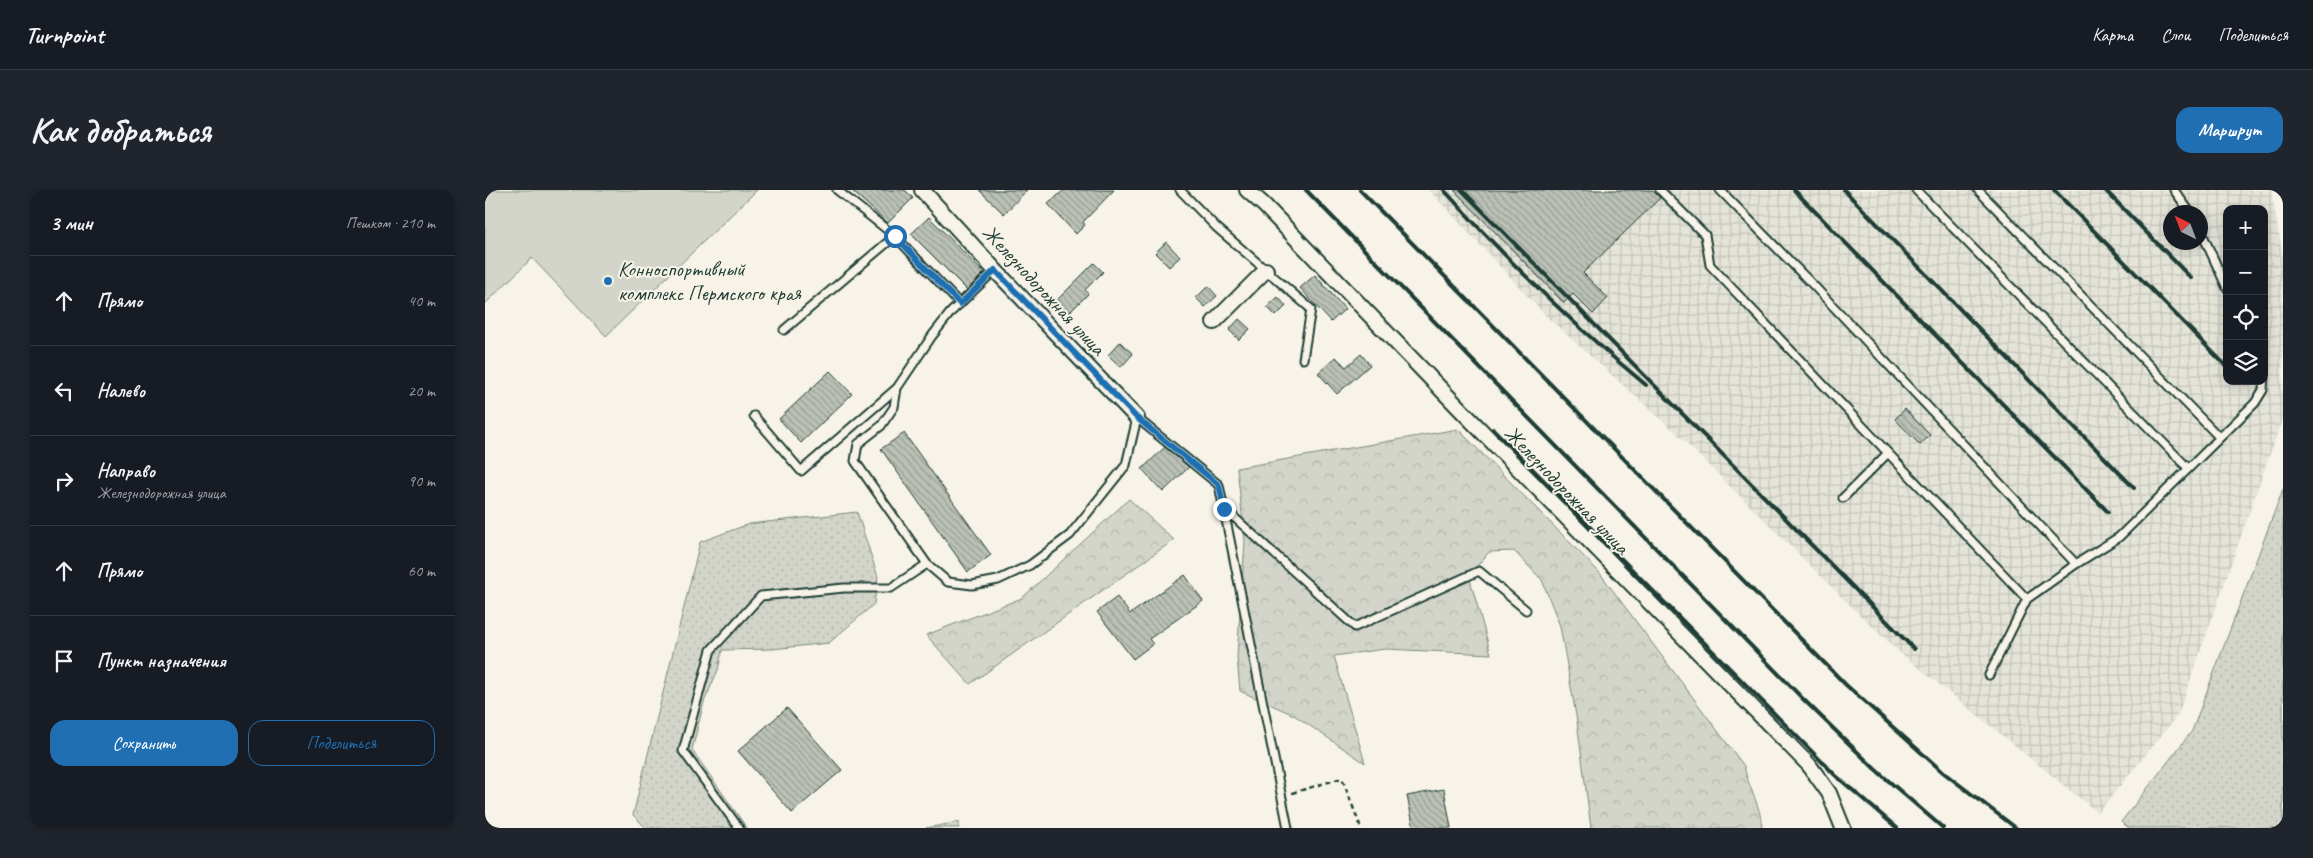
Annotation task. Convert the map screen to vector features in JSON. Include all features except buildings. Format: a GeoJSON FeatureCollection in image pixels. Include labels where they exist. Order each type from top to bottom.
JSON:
{"type":"FeatureCollection","features":[{"type":"Feature","properties":{"kind":"street","name":"Железнодорожная улица"},"geometry":{"type":"LineString","coordinates":[[922,190],[995,270],[1137,418]]}},
{"type":"Feature","properties":{"kind":"street","name":"Железнодорожная улица"},"geometry":{"type":"LineString","coordinates":[[1247,190],[1264,205],[1461,410],[1809,766],[1829,793],[1843,828]]}},
{"type":"Feature","properties":{"kind":"street"},"geometry":{"type":"LineString","coordinates":[[1214,322],[1267,270]]}},
{"type":"Feature","properties":{"kind":"lane"},"geometry":{"type":"LineString","coordinates":[[837,190],[895,236],[960,304]]}},
{"type":"Feature","properties":{"kind":"lane"},"geometry":{"type":"LineString","coordinates":[[1180,190],[1216,227],[1311,309],[1303,359]]}},
{"type":"Feature","properties":{"kind":"lane"},"geometry":{"type":"LineString","coordinates":[[1660,190],[1705,235],[1711,265],[2027,599]]}},
{"type":"Feature","properties":{"kind":"lane"},"geometry":{"type":"LineString","coordinates":[[1720,190],[1815,287],[2076,564]]}},
{"type":"Feature","properties":{"kind":"lane"},"geometry":{"type":"LineString","coordinates":[[1916,190],[2188,468]]}},
{"type":"Feature","properties":{"kind":"lane"},"geometry":{"type":"LineString","coordinates":[[1978,190],[2219,437]]}},
{"type":"Feature","properties":{"kind":"lane"},"geometry":{"type":"LineString","coordinates":[[2174,190],[2185,205]]}},
{"type":"Feature","properties":{"kind":"lane"},"geometry":{"type":"LineString","coordinates":[[784,330],[895,236]]}},
{"type":"Feature","properties":{"kind":"lane"},"geometry":{"type":"LineString","coordinates":[[2208,246],[2223,279]]}},
{"type":"Feature","properties":{"kind":"lane"},"geometry":{"type":"LineString","coordinates":[[754,416],[801,471],[897,388],[932,336],[960,304],[995,270]]}},
{"type":"Feature","properties":{"kind":"lane"},"geometry":{"type":"LineString","coordinates":[[1989,675],[2027,599],[2076,564],[2119,537],[2255,403],[2263,390],[2263,385]]}},
{"type":"Feature","properties":{"kind":"lane"},"geometry":{"type":"LineString","coordinates":[[897,388],[894,406],[881,426],[858,444],[855,461],[927,564],[948,582],[972,585],[998,580],[1030,566],[1070,535],[1126,465],[1137,418],[1219,485],[1288,828]]}},
{"type":"Feature","properties":{"kind":"lane"},"geometry":{"type":"LineString","coordinates":[[1843,498],[1888,453]]}},
{"type":"Feature","properties":{"kind":"lane"},"geometry":{"type":"LineString","coordinates":[[1224,509],[1355,627],[1479,571],[1526,610]]}},
{"type":"Feature","properties":{"kind":"lane"},"geometry":{"type":"LineString","coordinates":[[739,828],[683,751],[711,650],[761,596],[844,588],[891,588],[927,564]]}},
{"type":"Feature","properties":{"kind":"path"},"geometry":{"type":"LineString","coordinates":[[1281,796],[1342,778],[1361,828]]}},
{"type":"Feature","properties":{"kind":"shaded area"},"geometry":{"type":"Polygon","coordinates":[[[1429,190],[2271,190],[2283,257],[2283,417],[2178,715],[2098,813],[1899,652],[1674,431],[1547,317],[1429,190]]]}},
{"type":"Feature","properties":{"kind":"green space","name":"Конноспортивный комплекс Пермского края"},"geometry":{"type":"Polygon","coordinates":[[[485,190],[757,190],[606,336],[532,258],[485,304],[485,190]]]}},
{"type":"Feature","properties":{"kind":"green space"},"geometry":{"type":"Polygon","coordinates":[[[1458,429],[1599,572],[1744,766],[1759,812],[1762,828],[1591,828],[1577,721],[1560,626],[1542,580],[1514,551],[1489,552],[1469,576],[1491,654],[1385,649],[1334,656],[1365,763],[1294,715],[1240,691],[1237,657],[1245,541],[1237,468],[1458,429]]]}},
{"type":"Feature","properties":{"kind":"green space"},"geometry":{"type":"Polygon","coordinates":[[[2283,489],[2283,828],[2129,828],[2121,822],[2192,731],[2283,489]]]}},
{"type":"Feature","properties":{"kind":"green space"},"geometry":{"type":"Polygon","coordinates":[[[1129,499],[1174,540],[970,684],[926,635],[1022,598],[1129,499]]]}},
{"type":"Feature","properties":{"kind":"green space"},"geometry":{"type":"Polygon","coordinates":[[[857,512],[878,577],[874,604],[829,643],[772,649],[722,650],[718,670],[704,702],[692,750],[747,828],[646,828],[633,815],[700,542],[749,524],[857,512]]]}},
{"type":"Feature","properties":{"kind":"green space"},"geometry":{"type":"Polygon","coordinates":[[[959,822],[959,828],[926,828],[959,822]]]}},
{"type":"Feature","properties":{"kind":"railway"},"geometry":{"type":"LineString","coordinates":[[1306,190],[1803,699],[1876,770],[1943,828]]}},
{"type":"Feature","properties":{"kind":"railway"},"geometry":{"type":"LineString","coordinates":[[1360,190],[1846,685],[1944,773],[2016,828]]}},
{"type":"Feature","properties":{"kind":"railway"},"geometry":{"type":"LineString","coordinates":[[1444,190],[1541,291],[1646,385]]}},
{"type":"Feature","properties":{"kind":"railway"},"geometry":{"type":"LineString","coordinates":[[1462,190],[1914,649]]}},
{"type":"Feature","properties":{"kind":"railway"},"geometry":{"type":"LineString","coordinates":[[1794,190],[2108,512]]}},
{"type":"Feature","properties":{"kind":"railway"},"geometry":{"type":"LineString","coordinates":[[1844,190],[2134,488]]}},
{"type":"Feature","properties":{"kind":"railway"},"geometry":{"type":"LineString","coordinates":[[2054,190],[2223,363]]}},
{"type":"Feature","properties":{"kind":"railway"},"geometry":{"type":"LineString","coordinates":[[2105,190],[2191,278]]}},
{"type":"Feature","properties":{"kind":"railway"},"geometry":{"type":"LineString","coordinates":[[1493,429],[1835,775],[1897,828]]}},
{"type":"Feature","properties":{"kind":"place","name":"Конноспортивный комплекс Пермского края"},"geometry":{"type":"Point","coordinates":[608,281]}},
{"type":"Feature","properties":{"kind":"route"},"geometry":{"type":"LineString","coordinates":[[895,236],[960,304],[978,289],[995,270],[1137,418],[1219,485],[1224,509]]}}]}
